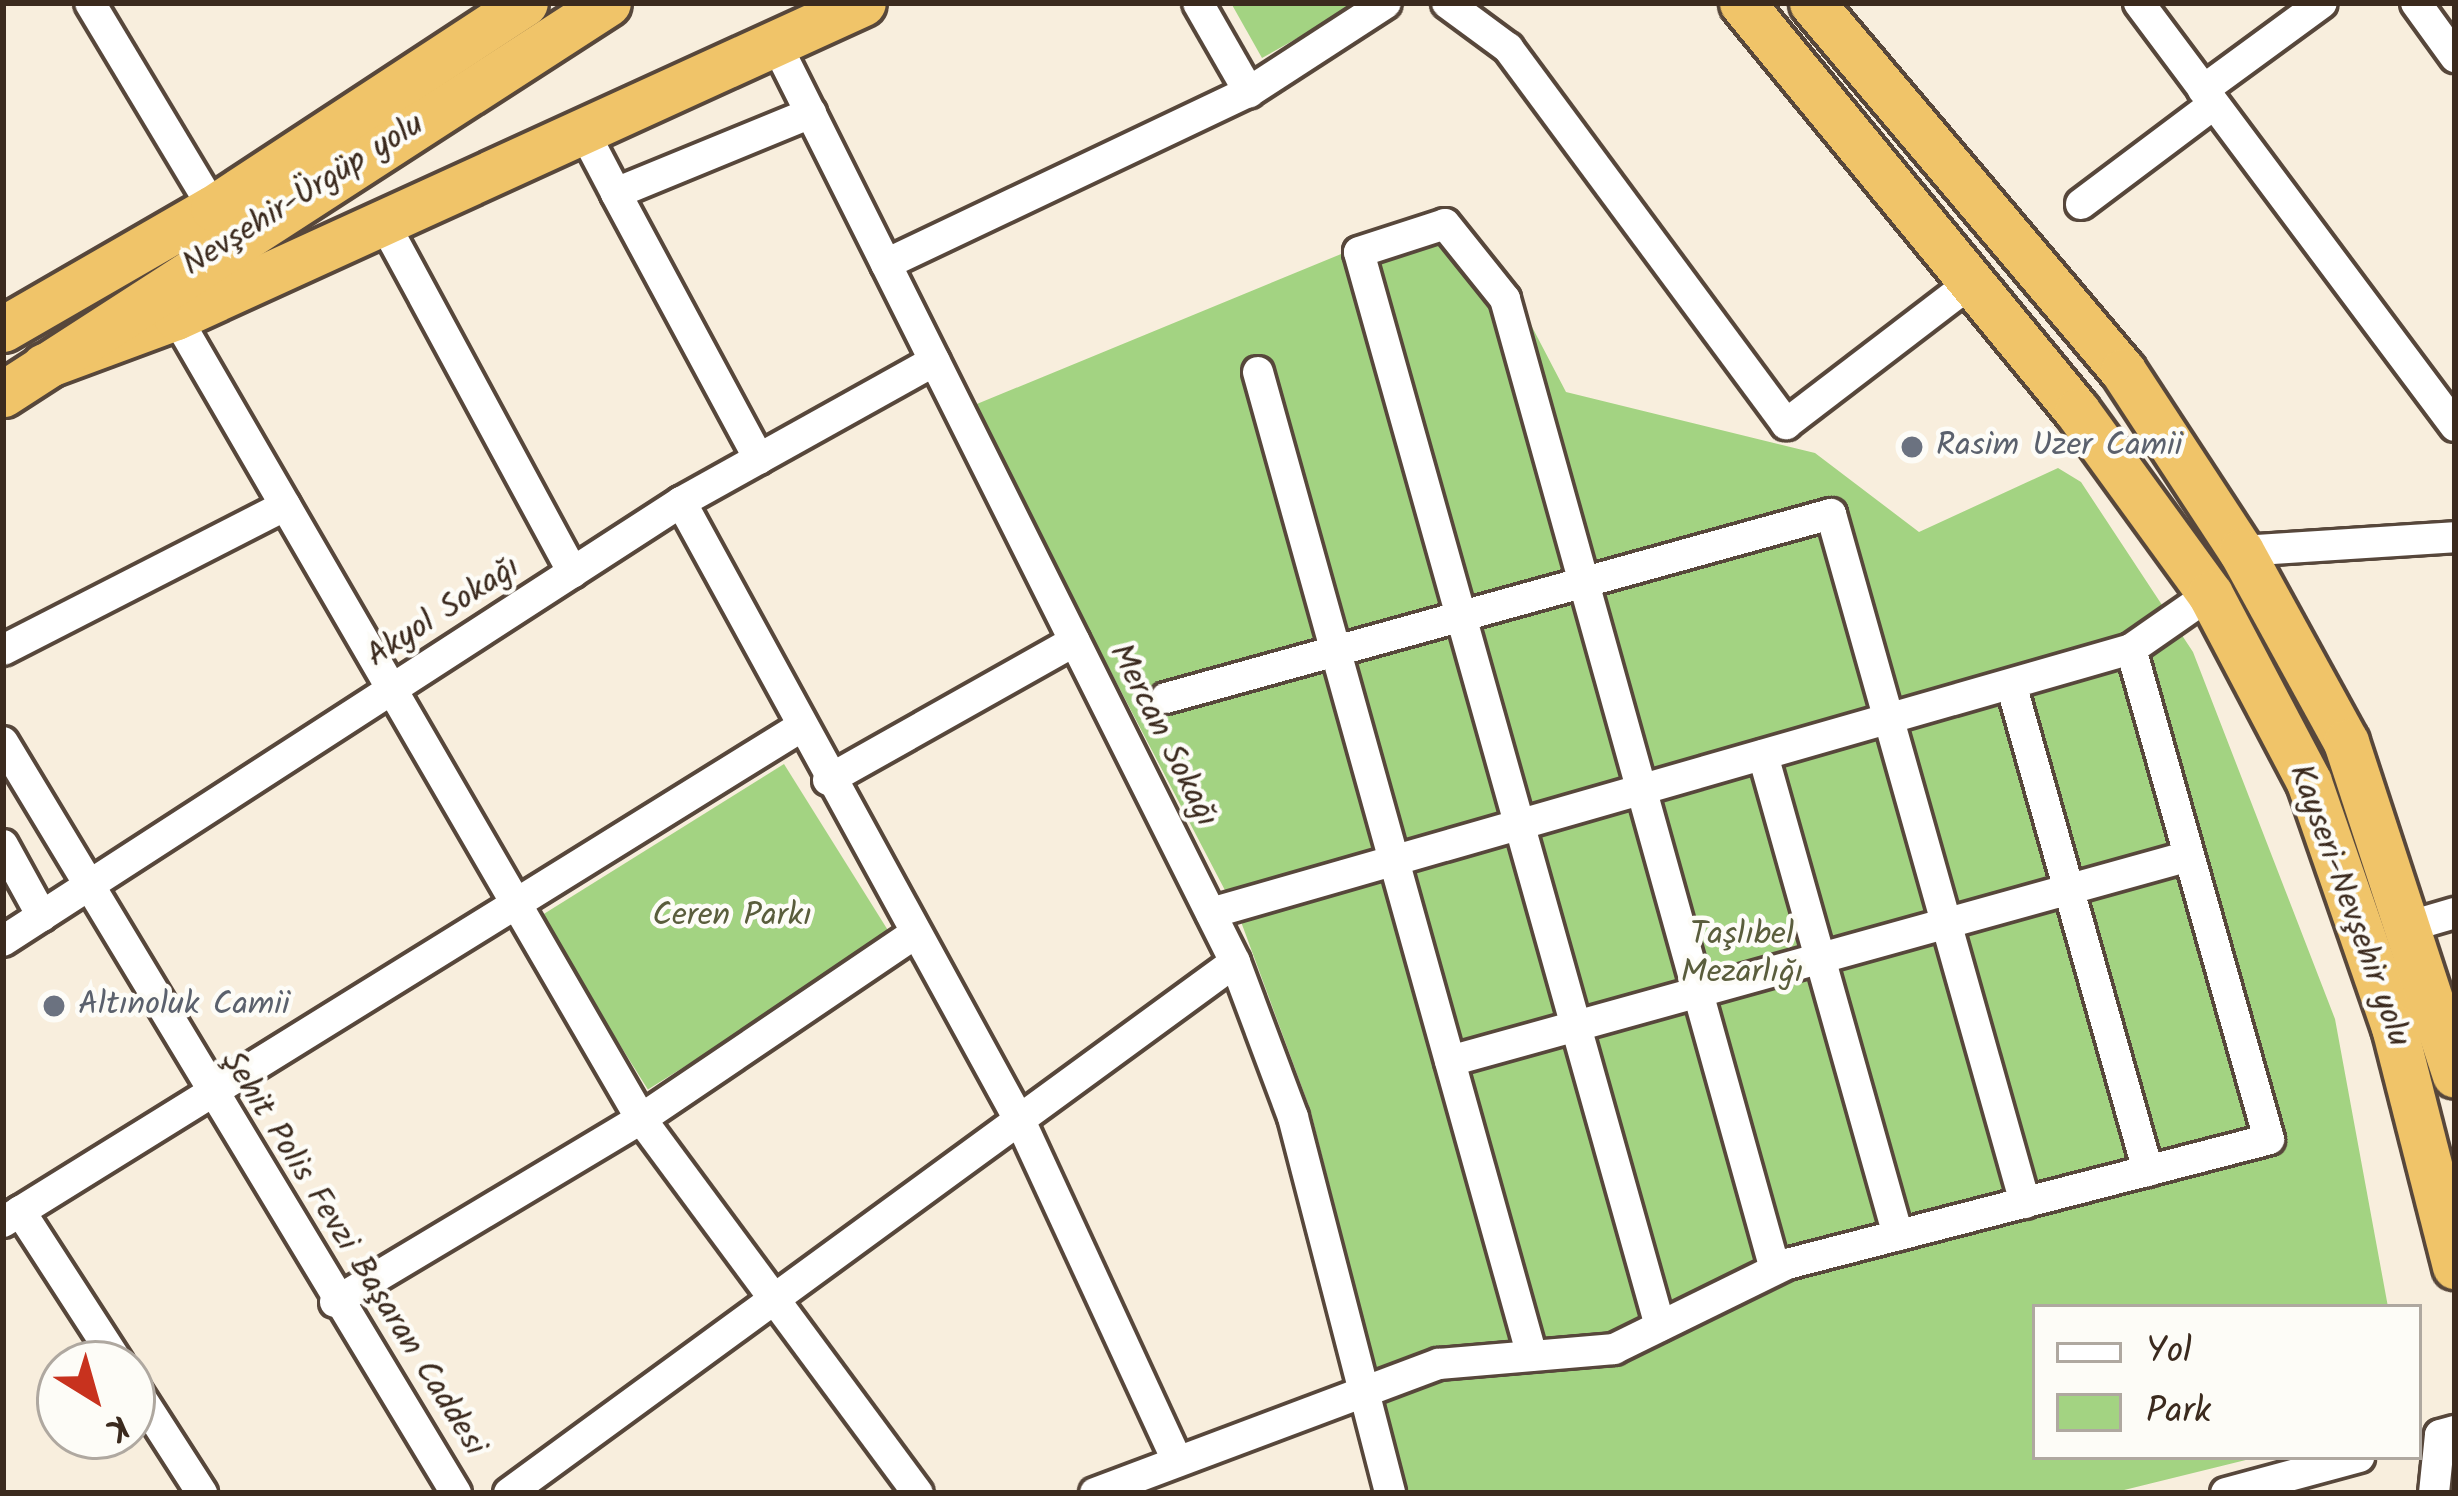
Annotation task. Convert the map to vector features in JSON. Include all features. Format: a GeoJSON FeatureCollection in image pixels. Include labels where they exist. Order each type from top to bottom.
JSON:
{"type":"FeatureCollection","features":[{"type":"Feature","properties":{"kind":"highway","name":"Nevşehir-Ürgüp yolu"},"geometry":{"type":"LineString","coordinates":[[3,394],[608,3]]}},
{"type":"Feature","properties":{"kind":"highway"},"geometry":{"type":"LineString","coordinates":[[44,366],[176,317],[385,225],[863,3]]}},
{"type":"Feature","properties":{"kind":"highway","name":"Kayseri-Nevşehir yolu"},"geometry":{"type":"LineString","coordinates":[[1812,3],[1956,184],[2123,371],[2240,551],[2346,742],[2455,1075]]}},
{"type":"Feature","properties":{"kind":"highway"},"geometry":{"type":"LineString","coordinates":[[1851,3],[1956,184]]}},
{"type":"Feature","properties":{"kind":"highway","name":"Nevşehir-Ürgüp yolu"},"geometry":{"type":"LineString","coordinates":[[3,328],[213,208],[522,4]]}},
{"type":"Feature","properties":{"kind":"highway","name":"Kayseri-Nevşehir yolu"},"geometry":{"type":"LineString","coordinates":[[1742,4],[1970,284],[2210,594],[2309,782],[2394,1027],[2455,1266]]}},
{"type":"Feature","properties":{"kind":"street"},"geometry":{"type":"LineString","coordinates":[[90,3],[213,208]]}},
{"type":"Feature","properties":{"kind":"street"},"geometry":{"type":"LineString","coordinates":[[1198,3],[1249,92]]}},
{"type":"Feature","properties":{"kind":"street"},"geometry":{"type":"LineString","coordinates":[[886,264],[1249,92],[1386,3]]}},
{"type":"Feature","properties":{"kind":"street"},"geometry":{"type":"LineString","coordinates":[[1447,3],[1508,48],[1786,424],[1970,284]]}},
{"type":"Feature","properties":{"kind":"street"},"geometry":{"type":"LineString","coordinates":[[2138,3],[2455,426]]}},
{"type":"Feature","properties":{"kind":"street"},"geometry":{"type":"LineString","coordinates":[[2081,204],[2322,3]]}},
{"type":"Feature","properties":{"kind":"street"},"geometry":{"type":"LineString","coordinates":[[2416,3],[2455,57]]}},
{"type":"Feature","properties":{"kind":"street","name":"Mercan Sokağı"},"geometry":{"type":"LineString","coordinates":[[778,46],[1235,962],[1293,1118],[1390,1493]]}},
{"type":"Feature","properties":{"kind":"street"},"geometry":{"type":"LineString","coordinates":[[616,193],[811,112]]}},
{"type":"Feature","properties":{"kind":"street"},"geometry":{"type":"LineString","coordinates":[[585,134],[759,459]]}},
{"type":"Feature","properties":{"kind":"street"},"geometry":{"type":"LineString","coordinates":[[1660,1326],[1516,826],[1359,252],[1445,224],[1504,298],[1775,1269]]}},
{"type":"Feature","properties":{"kind":"street"},"geometry":{"type":"LineString","coordinates":[[385,225],[573,572]]}},
{"type":"Feature","properties":{"kind":"street"},"geometry":{"type":"LineString","coordinates":[[176,317],[641,1119],[918,1493]]}},
{"type":"Feature","properties":{"kind":"street","name":"Akyol Sokağı"},"geometry":{"type":"LineString","coordinates":[[3,941],[681,502],[934,361]]}},
{"type":"Feature","properties":{"kind":"street"},"geometry":{"type":"LineString","coordinates":[[1258,372],[1532,1356]]}},
{"type":"Feature","properties":{"kind":"street"},"geometry":{"type":"LineString","coordinates":[[681,502],[799,728],[1023,1127],[1177,1461]]}},
{"type":"Feature","properties":{"kind":"street"},"geometry":{"type":"LineString","coordinates":[[3,650],[285,506]]}},
{"type":"Feature","properties":{"kind":"street"},"geometry":{"type":"LineString","coordinates":[[1166,698],[1831,514],[2025,1203]]}},
{"type":"Feature","properties":{"kind":"street"},"geometry":{"type":"LineString","coordinates":[[2240,551],[2455,537]]}},
{"type":"Feature","properties":{"kind":"street"},"geometry":{"type":"LineString","coordinates":[[1211,914],[2131,649],[2210,594]]}},
{"type":"Feature","properties":{"kind":"street"},"geometry":{"type":"LineString","coordinates":[[828,780],[1075,641]]}},
{"type":"Feature","properties":{"kind":"street"},"geometry":{"type":"LineString","coordinates":[[1095,1493],[1363,1388],[1439,1364],[1613,1349],[1775,1269],[2269,1139],[2131,649]]}},
{"type":"Feature","properties":{"kind":"street"},"geometry":{"type":"LineString","coordinates":[[2011,684],[2148,1171]]}},
{"type":"Feature","properties":{"kind":"street"},"geometry":{"type":"LineString","coordinates":[[102,1340],[12,1216],[206,1086],[519,910],[799,728]]}},
{"type":"Feature","properties":{"kind":"street","name":"Şehit Polis Fevzi Başaran Caddesi"},"geometry":{"type":"LineString","coordinates":[[3,742],[335,1302],[456,1493]]}},
{"type":"Feature","properties":{"kind":"street"},"geometry":{"type":"LineString","coordinates":[[1763,755],[1898,1235]]}},
{"type":"Feature","properties":{"kind":"street"},"geometry":{"type":"LineString","coordinates":[[3,845],[42,916]]}},
{"type":"Feature","properties":{"kind":"street"},"geometry":{"type":"LineString","coordinates":[[1450,1061],[2189,856]]}},
{"type":"Feature","properties":{"kind":"street"},"geometry":{"type":"LineString","coordinates":[[2407,927],[2455,913]]}},
{"type":"Feature","properties":{"kind":"street"},"geometry":{"type":"LineString","coordinates":[[335,1302],[641,1119],[914,934]]}},
{"type":"Feature","properties":{"kind":"street"},"geometry":{"type":"LineString","coordinates":[[509,1493],[1023,1127],[1235,962]]}},
{"type":"Feature","properties":{"kind":"street"},"geometry":{"type":"LineString","coordinates":[[156,1421],[202,1493]]}},
{"type":"Feature","properties":{"kind":"street"},"geometry":{"type":"LineString","coordinates":[[2434,1493],[2438,1436]]}},
{"type":"Feature","properties":{"kind":"street"},"geometry":{"type":"LineString","coordinates":[[2226,1493],[2349,1460]]}},
{"type":"Feature","properties":{"kind":"green space"},"geometry":{"type":"Polygon","coordinates":[[[1231,3],[1360,3],[1262,58],[1231,3]]]}},
{"type":"Feature","properties":{"kind":"green space","name":"Taşlıbel Mezarlığı"},"geometry":{"type":"Polygon","coordinates":[[[1448,210],[1517,298],[1566,392],[1815,453],[1919,532],[2058,468],[2081,482],[2193,652],[2335,1019],[2387,1304],[2032,1304],[2032,1460],[2246,1460],[2112,1493],[1408,1493],[1310,1109],[1240,919],[972,406],[1448,210]]]}},
{"type":"Feature","properties":{"kind":"green space","name":"Ceren Parkı"},"geometry":{"type":"Polygon","coordinates":[[[784,764],[892,937],[648,1090],[540,917],[784,764]]]}},
{"type":"Feature","properties":{"kind":"place","name":"Rasim Uzer Camii"},"geometry":{"type":"Point","coordinates":[1912,447]}},
{"type":"Feature","properties":{"kind":"place","name":"Altınoluk Camii"},"geometry":{"type":"Point","coordinates":[54,1006]}}]}
